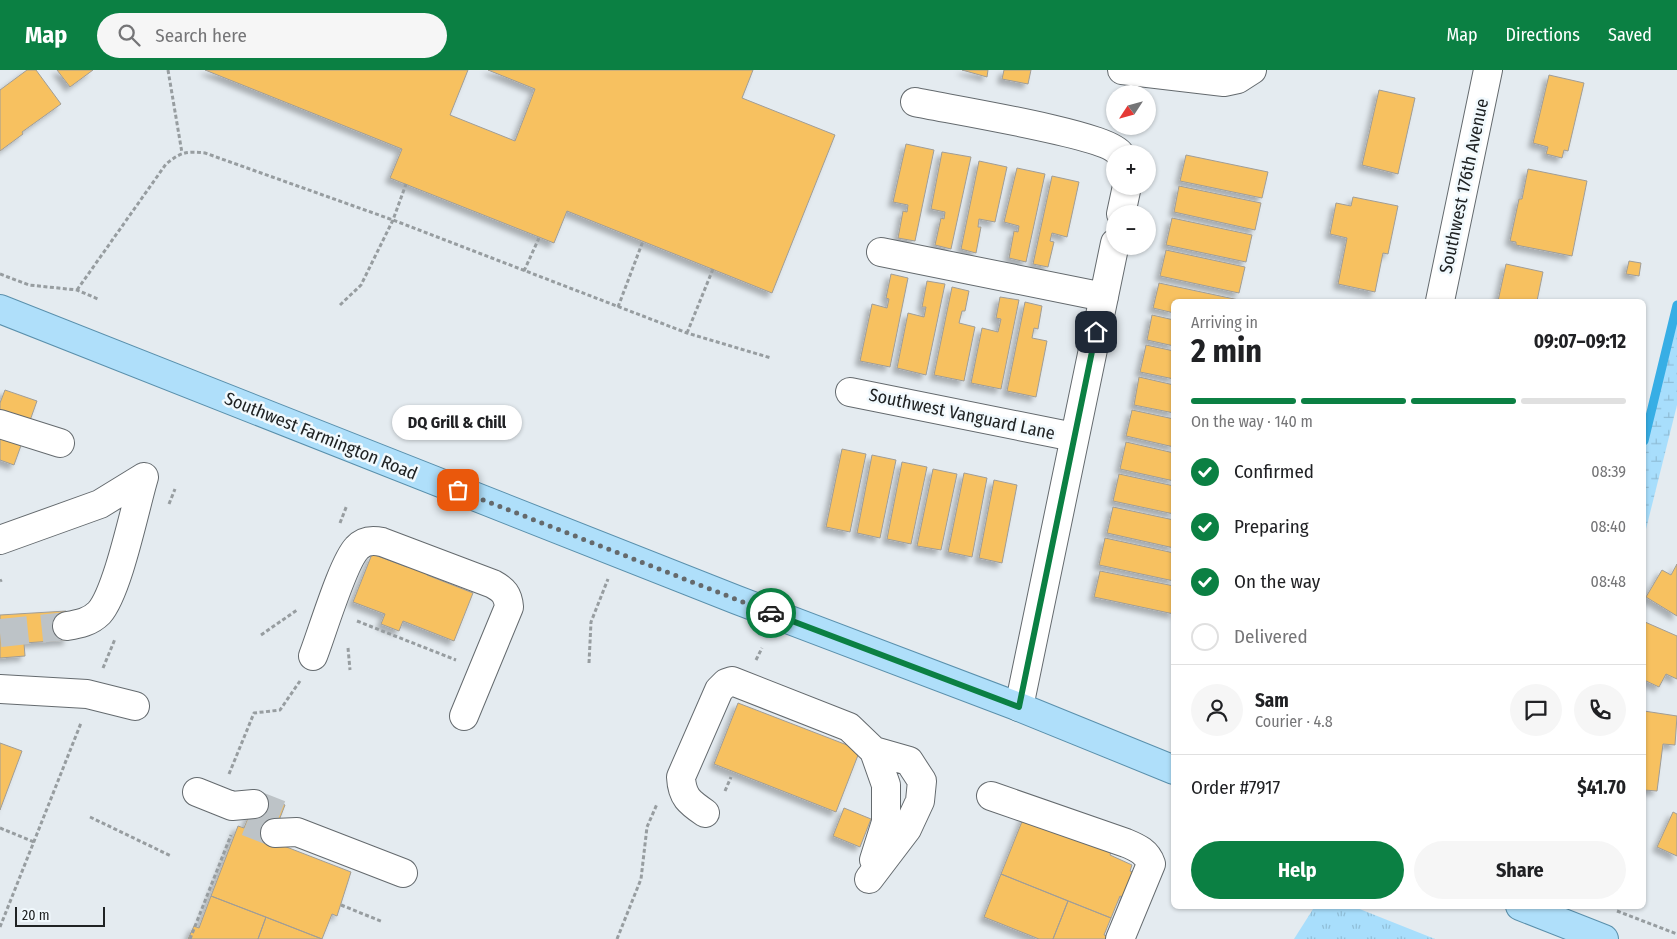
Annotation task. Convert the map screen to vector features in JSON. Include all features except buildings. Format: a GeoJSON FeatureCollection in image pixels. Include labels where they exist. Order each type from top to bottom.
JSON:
{"type":"FeatureCollection","features":[{"type":"Feature","properties":{"kind":"main road","name":"Southwest Farmington Road"},"geometry":{"type":"LineString","coordinates":[[0,309],[619,553],[1019,707],[1171,769]]}},
{"type":"Feature","properties":{"kind":"main road"},"geometry":{"type":"LineString","coordinates":[[1528,909],[1604,939]]}},
{"type":"Feature","properties":{"kind":"street"},"geometry":{"type":"LineString","coordinates":[[1122,70],[1224,82],[1238,79],[1252,70]]}},
{"type":"Feature","properties":{"kind":"street","name":"Southwest 176th Avenue"},"geometry":{"type":"LineString","coordinates":[[1440,299],[1488,70]]}},
{"type":"Feature","properties":{"kind":"street"},"geometry":{"type":"LineString","coordinates":[[914,102],[1089,138],[1109,145]]}},
{"type":"Feature","properties":{"kind":"street"},"geometry":{"type":"LineString","coordinates":[[881,252],[1104,298]]}},
{"type":"Feature","properties":{"kind":"street"},"geometry":{"type":"LineString","coordinates":[[1019,707],[1113,255]]}},
{"type":"Feature","properties":{"kind":"street","name":"Southwest Vanguard Lane"},"geometry":{"type":"LineString","coordinates":[[850,392],[1074,437]]}},
{"type":"Feature","properties":{"kind":"street"},"geometry":{"type":"LineString","coordinates":[[0,424],[60,443]]}},
{"type":"Feature","properties":{"kind":"street"},"geometry":{"type":"LineString","coordinates":[[0,540],[100,504],[144,476],[116,575],[100,612],[91,620],[67,626]]}},
{"type":"Feature","properties":{"kind":"street"},"geometry":{"type":"LineString","coordinates":[[313,656],[353,554],[358,546],[366,542],[373,540],[382,542],[493,584],[502,589],[508,596],[509,607],[467,707]]}},
{"type":"Feature","properties":{"kind":"street"},"geometry":{"type":"LineString","coordinates":[[705,813],[690,802],[682,791],[681,777],[719,690],[726,682],[732,681],[849,727],[874,751],[886,785],[886,822],[869,879],[907,829],[920,801],[922,781],[909,761],[874,751]]}},
{"type":"Feature","properties":{"kind":"street"},"geometry":{"type":"LineString","coordinates":[[0,689],[87,694],[135,706]]}},
{"type":"Feature","properties":{"kind":"street"},"geometry":{"type":"LineString","coordinates":[[990,796],[1126,843],[1140,849],[1148,856],[1151,864],[1120,939]]}},
{"type":"Feature","properties":{"kind":"street"},"geometry":{"type":"LineString","coordinates":[[285,826],[403,872]]}},
{"type":"Feature","properties":{"kind":"path"},"geometry":{"type":"LineString","coordinates":[[168,70],[182,153]]}},
{"type":"Feature","properties":{"kind":"path"},"geometry":{"type":"LineString","coordinates":[[77,290],[166,164],[187,151],[205,153],[393,220],[687,333],[771,358]]}},
{"type":"Feature","properties":{"kind":"path"},"geometry":{"type":"LineString","coordinates":[[340,304],[361,285],[393,220],[406,184]]}},
{"type":"Feature","properties":{"kind":"path"},"geometry":{"type":"LineString","coordinates":[[524,271],[540,238]]}},
{"type":"Feature","properties":{"kind":"path"},"geometry":{"type":"LineString","coordinates":[[618,307],[643,241]]}},
{"type":"Feature","properties":{"kind":"path"},"geometry":{"type":"LineString","coordinates":[[687,333],[712,269]]}},
{"type":"Feature","properties":{"kind":"path"},"geometry":{"type":"LineString","coordinates":[[0,274],[29,285],[77,290],[98,299]]}},
{"type":"Feature","properties":{"kind":"path"},"geometry":{"type":"LineString","coordinates":[[589,663],[591,622],[619,553]]}},
{"type":"Feature","properties":{"kind":"path"},"geometry":{"type":"LineString","coordinates":[[354,620],[470,665],[467,707]]}},
{"type":"Feature","properties":{"kind":"path"},"geometry":{"type":"LineString","coordinates":[[190,939],[230,809],[254,713],[280,710],[301,680]]}},
{"type":"Feature","properties":{"kind":"path"},"geometry":{"type":"LineString","coordinates":[[90,817],[170,856]]}},
{"type":"Feature","properties":{"kind":"path"},"geometry":{"type":"LineString","coordinates":[[0,828],[34,842]]}},
{"type":"Feature","properties":{"kind":"path"},"geometry":{"type":"LineString","coordinates":[[341,905],[384,922]]}},
{"type":"Feature","properties":{"kind":"path"},"geometry":{"type":"LineString","coordinates":[[1613,909],[1677,934]]}},
{"type":"Feature","properties":{"kind":"green space"},"geometry":{"type":"Polygon","coordinates":[[[1677,322],[1677,405],[1646,529],[1646,446],[1677,322]]]}},
{"type":"Feature","properties":{"kind":"green space"},"geometry":{"type":"Polygon","coordinates":[[[1313,909],[1360,909],[1435,939],[1294,939],[1313,909]]]}},
{"type":"Feature","properties":{"kind":"waterway"},"geometry":{"type":"LineString","coordinates":[[1646,433],[1677,305]]}},
{"type":"Feature","properties":{"kind":"tunnel"},"geometry":{"type":"LineString","coordinates":[[0,633],[67,626]]}},
{"type":"Feature","properties":{"kind":"tunnel"},"geometry":{"type":"LineString","coordinates":[[254,804],[282,815]]}},
{"type":"Feature","properties":{"kind":"tunnel"},"geometry":{"type":"LineString","coordinates":[[247,822],[275,833]]}},
{"type":"Feature","properties":{"kind":"way so far"},"geometry":{"type":"LineString","coordinates":[[458,490],[771,613]]}},
{"type":"Feature","properties":{"kind":"place","name":"DQ Grill & Chill"},"geometry":{"type":"Point","coordinates":[458,490]}},
{"type":"Feature","properties":{"kind":"route"},"geometry":{"type":"LineString","coordinates":[[771,613],[1019,707],[1096,332]]}}]}
